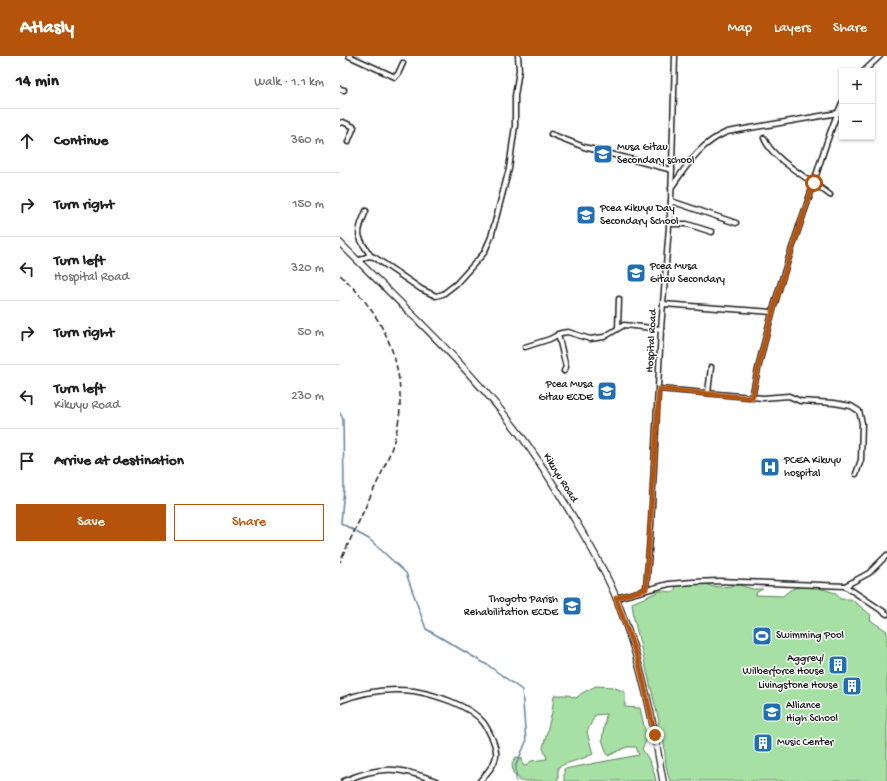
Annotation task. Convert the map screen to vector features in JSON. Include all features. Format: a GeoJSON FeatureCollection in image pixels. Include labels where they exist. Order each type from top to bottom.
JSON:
{"type":"FeatureCollection","features":[{"type":"Feature","properties":{"kind":"main road","name":"Kikuyu Road"},"geometry":{"type":"LineString","coordinates":[[340,243],[467,371],[515,428],[567,506],[585,537],[616,598],[638,660],[663,781]]}},
{"type":"Feature","properties":{"kind":"street"},"geometry":{"type":"LineString","coordinates":[[349,56],[395,77],[403,63]]}},
{"type":"Feature","properties":{"kind":"street"},"geometry":{"type":"LineString","coordinates":[[358,261],[364,257],[371,256],[380,260],[421,289],[436,296],[443,294],[456,284],[484,253],[491,237],[508,168],[515,126],[515,96],[519,70],[518,56]]}},
{"type":"Feature","properties":{"kind":"street","name":"Hospital Road"},"geometry":{"type":"LineString","coordinates":[[646,589],[659,389],[661,329],[671,201],[675,56]]}},
{"type":"Feature","properties":{"kind":"street"},"geometry":{"type":"LineString","coordinates":[[867,68],[880,56]]}},
{"type":"Feature","properties":{"kind":"street"},"geometry":{"type":"LineString","coordinates":[[752,398],[758,366],[772,312],[842,104]]}},
{"type":"Feature","properties":{"kind":"street"},"geometry":{"type":"LineString","coordinates":[[671,188],[699,150],[705,144],[720,135],[727,132],[838,113]]}},
{"type":"Feature","properties":{"kind":"street"},"geometry":{"type":"LineString","coordinates":[[340,123],[342,122],[354,126],[348,142]]}},
{"type":"Feature","properties":{"kind":"street"},"geometry":{"type":"LineString","coordinates":[[550,134],[584,147],[672,170]]}},
{"type":"Feature","properties":{"kind":"street"},"geometry":{"type":"LineString","coordinates":[[764,138],[769,148],[787,164],[830,195]]}},
{"type":"Feature","properties":{"kind":"street"},"geometry":{"type":"LineString","coordinates":[[671,201],[736,223]]}},
{"type":"Feature","properties":{"kind":"street"},"geometry":{"type":"LineString","coordinates":[[366,211],[358,232],[362,242],[371,256]]}},
{"type":"Feature","properties":{"kind":"street"},"geometry":{"type":"LineString","coordinates":[[669,224],[687,224],[712,232]]}},
{"type":"Feature","properties":{"kind":"street"},"geometry":{"type":"LineString","coordinates":[[618,328],[620,299]]}},
{"type":"Feature","properties":{"kind":"street"},"geometry":{"type":"LineString","coordinates":[[663,304],[772,312]]}},
{"type":"Feature","properties":{"kind":"street"},"geometry":{"type":"LineString","coordinates":[[525,347],[550,339],[558,334],[568,332],[572,332],[590,339],[604,336],[624,325],[661,329]]}},
{"type":"Feature","properties":{"kind":"street"},"geometry":{"type":"LineString","coordinates":[[558,334],[566,367],[564,371]]}},
{"type":"Feature","properties":{"kind":"street"},"geometry":{"type":"LineString","coordinates":[[708,393],[711,367]]}},
{"type":"Feature","properties":{"kind":"street"},"geometry":{"type":"LineString","coordinates":[[659,389],[752,398],[789,396],[800,401],[834,403],[856,408],[859,411],[862,423],[860,460],[856,474]]}},
{"type":"Feature","properties":{"kind":"street"},"geometry":{"type":"LineString","coordinates":[[616,598],[669,584],[719,581],[845,586],[869,573],[887,555]]}},
{"type":"Feature","properties":{"kind":"street"},"geometry":{"type":"LineString","coordinates":[[845,586],[887,614]]}},
{"type":"Feature","properties":{"kind":"street"},"geometry":{"type":"LineString","coordinates":[[340,701],[365,692],[378,690],[408,691],[442,698],[467,709],[488,729],[496,749],[494,764],[480,781]]}},
{"type":"Feature","properties":{"kind":"street"},"geometry":{"type":"LineString","coordinates":[[344,781],[374,770],[398,769],[416,773],[436,781]]}},
{"type":"Feature","properties":{"kind":"green space","name":"Alliance High School"},"geometry":{"type":"Polygon","coordinates":[[[697,584],[722,587],[739,585],[753,589],[763,589],[757,592],[756,595],[783,596],[795,588],[801,587],[823,589],[836,593],[840,599],[851,599],[871,615],[870,620],[887,631],[887,781],[670,781],[662,736],[657,727],[659,721],[634,619],[632,603],[660,591],[674,592],[676,586],[697,584]]]}},
{"type":"Feature","properties":{"kind":"green space"},"geometry":{"type":"Polygon","coordinates":[[[596,686],[613,687],[625,692],[625,707],[640,708],[647,739],[642,749],[651,764],[656,781],[564,781],[564,769],[639,755],[636,747],[627,747],[608,756],[602,740],[606,714],[595,715],[587,732],[593,754],[558,767],[558,781],[519,781],[519,778],[513,774],[512,763],[516,757],[522,758],[523,765],[526,766],[531,761],[547,759],[543,748],[552,712],[554,695],[568,695],[576,698],[582,693],[596,686]]]}},
{"type":"Feature","properties":{"kind":"water","name":"Swimming Pool"},"geometry":{"type":"Polygon","coordinates":[[[769,631],[770,638],[755,641],[754,634],[769,631]]]}},
{"type":"Feature","properties":{"kind":"waterway"},"geometry":{"type":"LineString","coordinates":[[340,413],[343,419],[344,488],[341,523],[353,530]]}},
{"type":"Feature","properties":{"kind":"waterway"},"geometry":{"type":"LineString","coordinates":[[356,532],[369,539],[406,573],[426,629],[489,666],[522,690],[526,742],[516,765],[516,781]]}},
{"type":"Feature","properties":{"kind":"railway"},"geometry":{"type":"LineString","coordinates":[[340,275],[365,301],[384,331],[396,364],[400,400],[400,414],[395,438],[388,458],[340,562]]}},
{"type":"Feature","properties":{"kind":"place","name":"Musa Gitau Secondary school"},"geometry":{"type":"Point","coordinates":[603,154]}},
{"type":"Feature","properties":{"kind":"place","name":"Pcea Kikuyu Day Secondary School"},"geometry":{"type":"Point","coordinates":[586,215]}},
{"type":"Feature","properties":{"kind":"place","name":"Pcea Musa Gitau Secondary"},"geometry":{"type":"Point","coordinates":[636,273]}},
{"type":"Feature","properties":{"kind":"place","name":"Pcea Musa Gitau ECDE"},"geometry":{"type":"Point","coordinates":[607,391]}},
{"type":"Feature","properties":{"kind":"place","name":"PCEA Kikuyu hospital"},"geometry":{"type":"Point","coordinates":[770,467]}},
{"type":"Feature","properties":{"kind":"place","name":"Thogoto Parish Rehabilitation ECDE"},"geometry":{"type":"Point","coordinates":[572,606]}},
{"type":"Feature","properties":{"kind":"place","name":"Swimming Pool"},"geometry":{"type":"Point","coordinates":[762,636]}},
{"type":"Feature","properties":{"kind":"place","name":"Aggrey/ Wilberforce House"},"geometry":{"type":"Point","coordinates":[838,665]}},
{"type":"Feature","properties":{"kind":"place","name":"Livingstone House"},"geometry":{"type":"Point","coordinates":[852,686]}},
{"type":"Feature","properties":{"kind":"place","name":"Alliance High School"},"geometry":{"type":"Point","coordinates":[772,712]}},
{"type":"Feature","properties":{"kind":"place","name":"Music Center"},"geometry":{"type":"Point","coordinates":[763,743]}},
{"type":"Feature","properties":{"kind":"route"},"geometry":{"type":"LineString","coordinates":[[655,735],[638,660],[616,598],[646,589],[659,389],[752,398],[758,366],[772,312],[814,183]]}}]}
